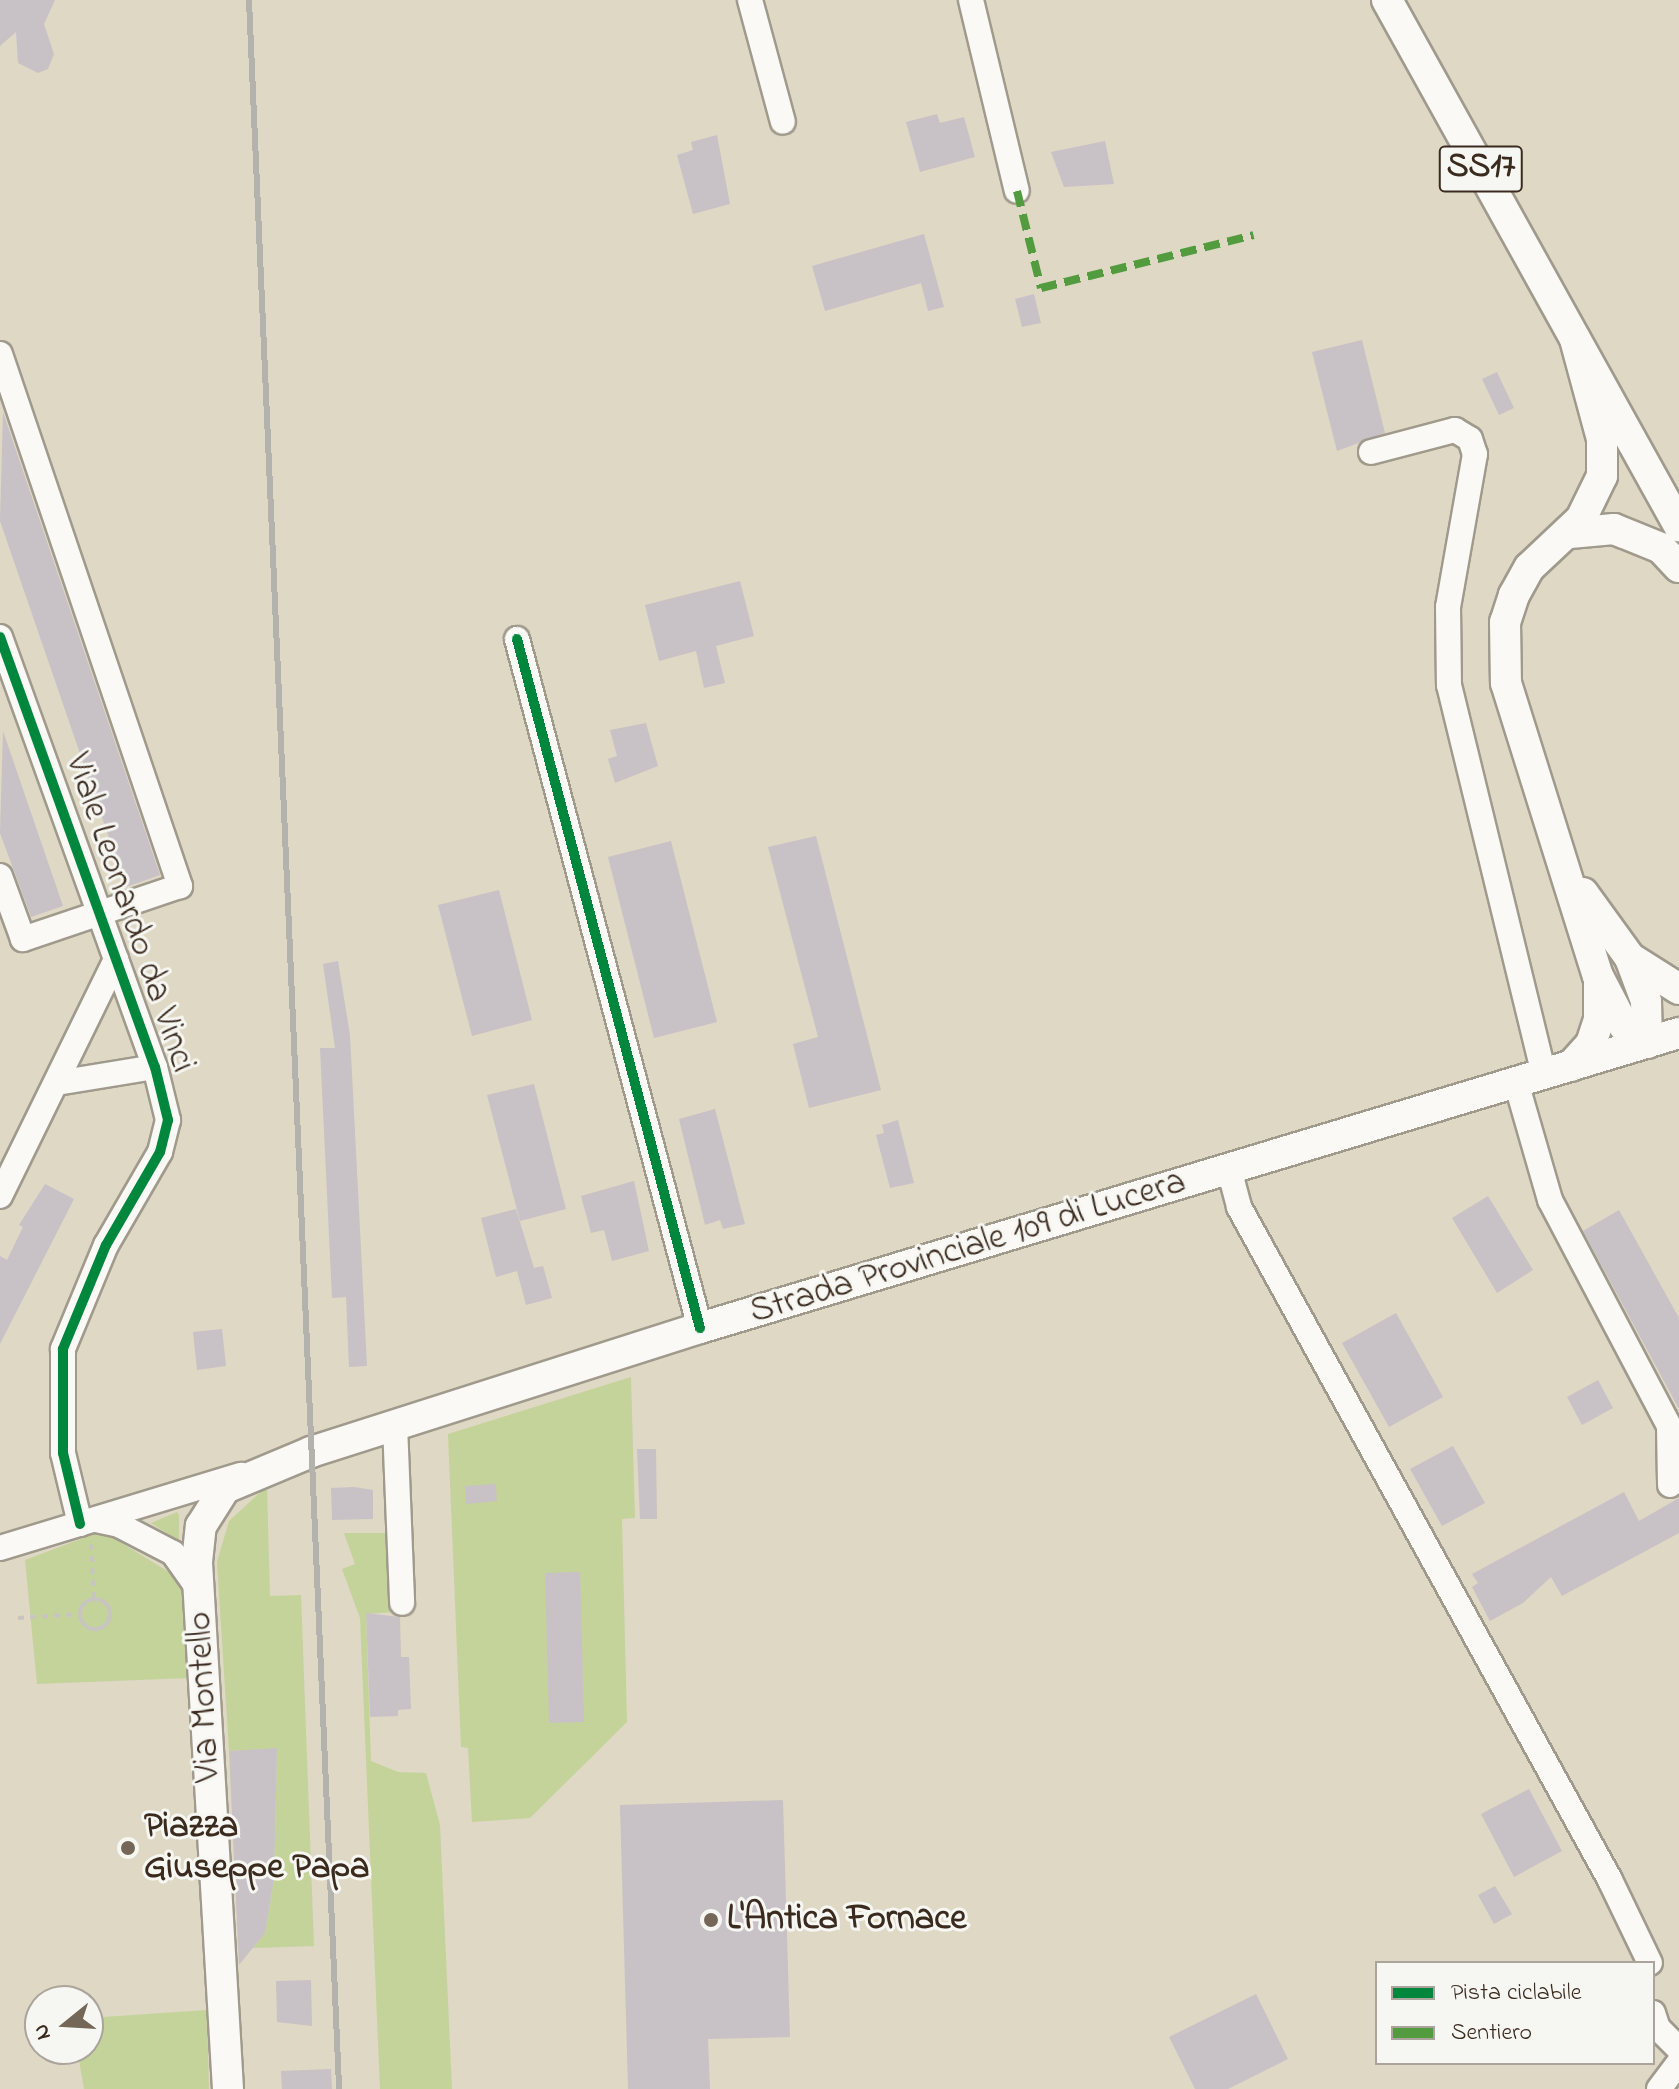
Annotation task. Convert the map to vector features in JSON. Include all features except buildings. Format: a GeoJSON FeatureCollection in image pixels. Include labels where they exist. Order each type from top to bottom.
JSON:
{"type":"FeatureCollection","features":[{"type":"Feature","properties":{"kind":"main road","name":"SS17"},"geometry":{"type":"LineString","coordinates":[[1387,0],[1679,526]]}},
{"type":"Feature","properties":{"kind":"main road"},"geometry":{"type":"LineString","coordinates":[[1575,339],[1603,458],[1599,490],[1570,533],[1529,568],[1514,595],[1504,652],[1506,683],[1570,875],[1598,976],[1624,1026],[1647,1043]]}},
{"type":"Feature","properties":{"kind":"main road"},"geometry":{"type":"LineString","coordinates":[[1570,533],[1625,532],[1661,548],[1679,567]]}},
{"type":"Feature","properties":{"kind":"main road"},"geometry":{"type":"LineString","coordinates":[[1570,875],[1630,958],[1646,1001],[1647,1043]]}},
{"type":"Feature","properties":{"kind":"main road"},"geometry":{"type":"LineString","coordinates":[[1630,958],[1679,989]]}},
{"type":"Feature","properties":{"kind":"main road"},"geometry":{"type":"LineString","coordinates":[[1544,1074],[1591,1044],[1599,1019],[1598,976]]}},
{"type":"Feature","properties":{"kind":"main road","name":"Strada Provinciale 109 di Lucera"},"geometry":{"type":"LineString","coordinates":[[258,1470],[700,1328],[1679,1033]]}},
{"type":"Feature","properties":{"kind":"main road","name":"Via Montello"},"geometry":{"type":"LineString","coordinates":[[228,2089],[198,1543],[207,1511],[225,1488],[258,1470]]}},
{"type":"Feature","properties":{"kind":"street"},"geometry":{"type":"LineString","coordinates":[[750,0],[783,122]]}},
{"type":"Feature","properties":{"kind":"street"},"geometry":{"type":"LineString","coordinates":[[971,0],[1017,191]]}},
{"type":"Feature","properties":{"kind":"street"},"geometry":{"type":"LineString","coordinates":[[0,354],[10,414],[180,886],[23,939],[0,876]]}},
{"type":"Feature","properties":{"kind":"street"},"geometry":{"type":"LineString","coordinates":[[1371,452],[1455,430],[1470,439],[1475,454],[1448,607],[1449,685],[1544,1074],[1550,1200],[1669,1426],[1670,1485]]}},
{"type":"Feature","properties":{"kind":"street","name":"Viale Leonardo da Vinci"},"geometry":{"type":"LineString","coordinates":[[0,637],[155,1067],[168,1120],[166,1137],[106,1245],[63,1349],[63,1453],[87,1522]]}},
{"type":"Feature","properties":{"kind":"street"},"geometry":{"type":"LineString","coordinates":[[517,639],[700,1328]]}},
{"type":"Feature","properties":{"kind":"street"},"geometry":{"type":"LineString","coordinates":[[2,1188],[57,1083],[116,959]]}},
{"type":"Feature","properties":{"kind":"street"},"geometry":{"type":"LineString","coordinates":[[57,1083],[155,1067]]}},
{"type":"Feature","properties":{"kind":"street"},"geometry":{"type":"LineString","coordinates":[[1229,1169],[1239,1207],[1610,1880],[1649,1961]]}},
{"type":"Feature","properties":{"kind":"street"},"geometry":{"type":"LineString","coordinates":[[395,1425],[402,1603]]}},
{"type":"Feature","properties":{"kind":"street"},"geometry":{"type":"LineString","coordinates":[[0,1548],[258,1470]]}},
{"type":"Feature","properties":{"kind":"street","name":"Via Montello"},"geometry":{"type":"LineString","coordinates":[[87,1522],[119,1525],[173,1553],[189,1570],[199,1593]]}},
{"type":"Feature","properties":{"kind":"street"},"geometry":{"type":"LineString","coordinates":[[1655,2019],[1658,2028],[1679,2049]]}},
{"type":"Feature","properties":{"kind":"street"},"geometry":{"type":"LineString","coordinates":[[1659,2089],[1679,2062]]}},
{"type":"Feature","properties":{"kind":"path"},"geometry":{"type":"LineString","coordinates":[[87,1522],[94,1598]]}},
{"type":"Feature","properties":{"kind":"path"},"geometry":{"type":"LineString","coordinates":[[79,1614],[92,1629],[106,1624],[110,1609],[94,1598]]}},
{"type":"Feature","properties":{"kind":"path"},"geometry":{"type":"LineString","coordinates":[[79,1614],[85,1602],[94,1598]]}},
{"type":"Feature","properties":{"kind":"path"},"geometry":{"type":"LineString","coordinates":[[18,1618],[79,1614]]}},
{"type":"Feature","properties":{"kind":"green space"},"geometry":{"type":"Polygon","coordinates":[[[631,1377],[635,1518],[622,1519],[627,1722],[530,1818],[472,1822],[468,1748],[461,1747],[448,1434],[631,1377]]]}},
{"type":"Feature","properties":{"kind":"green space"},"geometry":{"type":"Polygon","coordinates":[[[267,1486],[270,1596],[301,1595],[314,1946],[253,1948],[265,1933],[274,1879],[277,1749],[229,1751],[217,1562],[229,1521],[267,1486]]]}},
{"type":"Feature","properties":{"kind":"green space"},"geometry":{"type":"Polygon","coordinates":[[[177,1512],[179,1515],[179,1541],[151,1523],[177,1512]]]}},
{"type":"Feature","properties":{"kind":"green space"},"geometry":{"type":"Polygon","coordinates":[[[102,1531],[177,1577],[185,1597],[190,1678],[37,1684],[25,1560],[102,1531]]]}},
{"type":"Feature","properties":{"kind":"green space"},"geometry":{"type":"Polygon","coordinates":[[[344,1533],[392,1533],[394,1612],[366,1614],[371,1761],[398,1772],[426,1773],[440,1825],[452,2089],[380,2089],[360,1618],[342,1569],[355,1564],[344,1533]]]}},
{"type":"Feature","properties":{"kind":"green space"},"geometry":{"type":"Polygon","coordinates":[[[207,2010],[209,2089],[84,2089],[80,2065],[104,2065],[104,2017],[207,2010]]]}},
{"type":"Feature","properties":{"kind":"railway"},"geometry":{"type":"LineString","coordinates":[[249,0],[339,2089]]}},
{"type":"Feature","properties":{"kind":"marked path"},"geometry":{"type":"LineString","coordinates":[[1017,191],[1041,288],[1254,235]]}},
{"type":"Feature","properties":{"kind":"cycle path"},"geometry":{"type":"LineString","coordinates":[[0,637],[155,1067],[168,1120],[160,1152],[106,1245],[63,1349],[63,1453],[80,1524]]}},
{"type":"Feature","properties":{"kind":"cycle path"},"geometry":{"type":"LineString","coordinates":[[517,639],[700,1328]]}},
{"type":"Feature","properties":{"kind":"place","name":"Piazza Giuseppe Papa"},"geometry":{"type":"Point","coordinates":[128,1848]}},
{"type":"Feature","properties":{"kind":"place","name":"L'Antica Fornace"},"geometry":{"type":"Point","coordinates":[711,1920]}}]}
